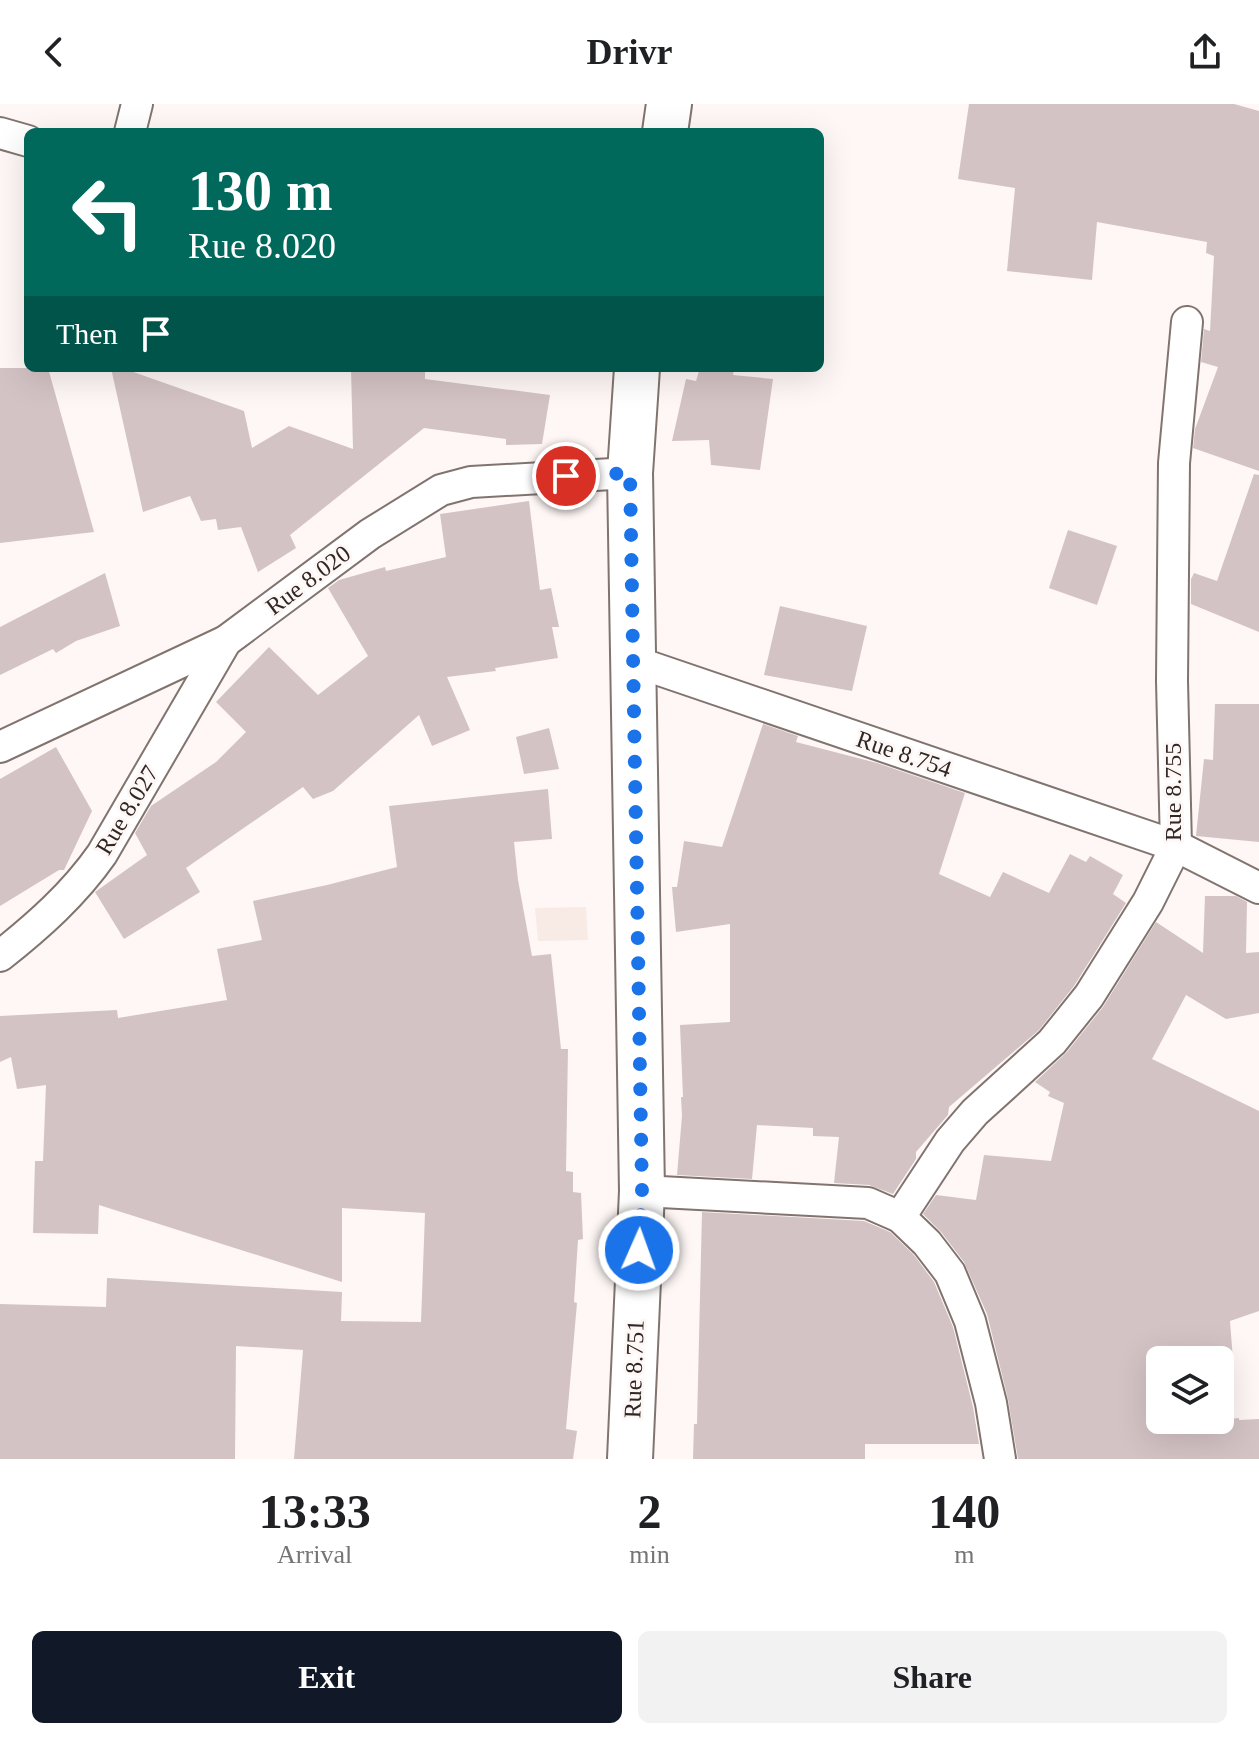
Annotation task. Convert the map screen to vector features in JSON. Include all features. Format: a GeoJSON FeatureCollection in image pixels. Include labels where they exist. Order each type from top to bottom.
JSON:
{"type":"FeatureCollection","features":[{"type":"Feature","properties":{"kind":"main road"},"geometry":{"type":"LineString","coordinates":[[666,128],[669,104]]}},
{"type":"Feature","properties":{"kind":"main road","name":"Rue 8.751"},"geometry":{"type":"LineString","coordinates":[[630,1459],[642,1191],[630,473],[637,372]]}},
{"type":"Feature","properties":{"kind":"street"},"geometry":{"type":"LineString","coordinates":[[131,128],[137,104]]}},
{"type":"Feature","properties":{"kind":"street"},"geometry":{"type":"LineString","coordinates":[[0,133],[24,140]]}},
{"type":"Feature","properties":{"kind":"street","name":"Rue 8.755"},"geometry":{"type":"LineString","coordinates":[[900,1217],[950,1141],[975,1112],[1052,1042],[1089,996],[1148,902],[1176,846],[1172,681],[1174,463],[1187,322]]}},
{"type":"Feature","properties":{"kind":"street","name":"Rue 8.020"},"geometry":{"type":"LineString","coordinates":[[0,747],[226,641],[370,534],[441,490],[471,482],[630,473]]}},
{"type":"Feature","properties":{"kind":"street","name":"Rue 8.027"},"geometry":{"type":"LineString","coordinates":[[0,956],[33,930],[88,874],[226,641]]}},
{"type":"Feature","properties":{"kind":"street","name":"Rue 8.754"},"geometry":{"type":"LineString","coordinates":[[633,661],[1176,846],[1259,888]]}},
{"type":"Feature","properties":{"kind":"street"},"geometry":{"type":"LineString","coordinates":[[642,1191],[868,1203],[900,1217],[927,1243],[950,1273],[970,1321],[991,1403],[1000,1459]]}},
{"type":"Feature","properties":{"kind":"shaded area"},"geometry":{"type":"Polygon","coordinates":[[[586,907],[588,940],[538,941],[535,908],[586,907]]]}},
{"type":"Feature","properties":{"kind":"building"},"geometry":{"type":"Polygon","coordinates":[[[969,104],[1234,104],[1259,111],[1259,471],[1193,448],[1195,429],[1218,367],[1201,362],[1204,329],[1210,331],[1214,256],[1206,253],[1207,242],[1097,222],[1092,280],[1007,271],[1015,188],[958,179],[969,104]]]}},
{"type":"Feature","properties":{"kind":"building"},"geometry":{"type":"Polygon","coordinates":[[[0,368],[49,372],[94,532],[0,543],[0,368]]]}},
{"type":"Feature","properties":{"kind":"building"},"geometry":{"type":"Polygon","coordinates":[[[112,372],[133,372],[244,411],[252,448],[289,426],[353,449],[351,372],[425,372],[425,379],[550,395],[542,444],[506,445],[506,439],[424,428],[290,535],[296,548],[258,572],[241,527],[218,530],[216,519],[201,521],[190,496],[143,512],[112,372]]]}},
{"type":"Feature","properties":{"kind":"building"},"geometry":{"type":"Polygon","coordinates":[[[699,372],[733,372],[733,375],[773,379],[760,470],[711,465],[709,440],[672,441],[686,379],[696,381],[699,372]]]}},
{"type":"Feature","properties":{"kind":"building"},"geometry":{"type":"Polygon","coordinates":[[[1254,474],[1259,475],[1259,632],[1191,604],[1191,579],[1194,573],[1217,581],[1254,474]]]}},
{"type":"Feature","properties":{"kind":"building"},"geometry":{"type":"Polygon","coordinates":[[[529,501],[540,590],[551,588],[559,627],[552,627],[558,658],[447,677],[470,730],[432,746],[419,715],[333,791],[313,799],[303,787],[186,868],[200,892],[124,939],[95,892],[147,855],[135,833],[151,806],[216,762],[246,732],[216,702],[269,647],[318,695],[368,656],[328,588],[339,580],[385,567],[386,571],[446,557],[440,514],[529,501]]]}},
{"type":"Feature","properties":{"kind":"building"},"geometry":{"type":"Polygon","coordinates":[[[1068,530],[1117,546],[1097,605],[1049,588],[1068,530]]]}},
{"type":"Feature","properties":{"kind":"building"},"geometry":{"type":"Polygon","coordinates":[[[105,573],[120,626],[76,641],[56,653],[53,649],[0,675],[0,627],[105,573]]]}},
{"type":"Feature","properties":{"kind":"building"},"geometry":{"type":"Polygon","coordinates":[[[780,606],[867,626],[852,691],[764,675],[780,606]]]}},
{"type":"Feature","properties":{"kind":"building"},"geometry":{"type":"Polygon","coordinates":[[[1215,704],[1259,704],[1259,842],[1196,836],[1204,759],[1213,760],[1215,704]]]}},
{"type":"Feature","properties":{"kind":"building"},"geometry":{"type":"Polygon","coordinates":[[[763,724],[798,736],[796,742],[877,763],[965,793],[939,874],[990,897],[1003,872],[1049,893],[1070,854],[1086,862],[1090,856],[1123,875],[1113,894],[1126,903],[1074,986],[1039,1030],[949,1107],[948,1115],[916,1152],[916,1159],[893,1194],[869,1185],[834,1183],[839,1137],[813,1136],[813,1128],[757,1125],[752,1179],[677,1175],[683,1097],[680,1025],[730,1022],[730,924],[676,932],[672,887],[677,887],[684,841],[722,847],[763,724]]]}},
{"type":"Feature","properties":{"kind":"building"},"geometry":{"type":"Polygon","coordinates":[[[549,728],[559,769],[524,774],[516,737],[549,728]]]}},
{"type":"Feature","properties":{"kind":"building"},"geometry":{"type":"Polygon","coordinates":[[[56,747],[92,811],[64,870],[59,870],[0,906],[0,779],[56,747]]]}},
{"type":"Feature","properties":{"kind":"building"},"geometry":{"type":"Polygon","coordinates":[[[548,789],[552,839],[514,842],[532,956],[551,954],[561,1049],[568,1049],[566,1171],[573,1172],[573,1192],[581,1193],[583,1239],[578,1240],[574,1302],[577,1303],[566,1429],[577,1431],[573,1459],[294,1459],[303,1350],[236,1346],[235,1459],[0,1459],[0,1304],[106,1307],[107,1278],[342,1292],[341,1321],[421,1322],[425,1213],[342,1208],[342,1282],[99,1205],[98,1234],[33,1233],[35,1161],[43,1161],[46,1085],[17,1089],[11,1057],[0,1062],[0,1016],[117,1010],[118,1018],[227,1000],[217,949],[262,940],[253,901],[397,867],[389,806],[548,789]]]}},
{"type":"Feature","properties":{"kind":"building"},"geometry":{"type":"Polygon","coordinates":[[[1205,896],[1236,896],[1247,902],[1246,953],[1259,952],[1259,1013],[1226,1019],[1186,995],[1152,1059],[1259,1111],[1259,1311],[1230,1321],[1232,1346],[1146,1346],[1146,1434],[1234,1434],[1234,1419],[1259,1419],[1259,1459],[1018,1459],[1008,1399],[987,1314],[964,1262],[923,1214],[936,1195],[976,1200],[984,1155],[1051,1161],[1064,1103],[1048,1096],[1050,1092],[1035,1082],[1066,1053],[1103,1007],[1156,922],[1203,953],[1205,896]]]}},
{"type":"Feature","properties":{"kind":"building"},"geometry":{"type":"Polygon","coordinates":[[[702,1212],[864,1221],[890,1232],[914,1255],[934,1282],[953,1327],[979,1444],[865,1444],[865,1459],[693,1459],[694,1424],[697,1424],[702,1212]]]}},
{"type":"Feature","properties":{"kind":"route"},"geometry":{"type":"LineString","coordinates":[[566,476],[630,473],[642,1191],[639,1250]]}}]}
